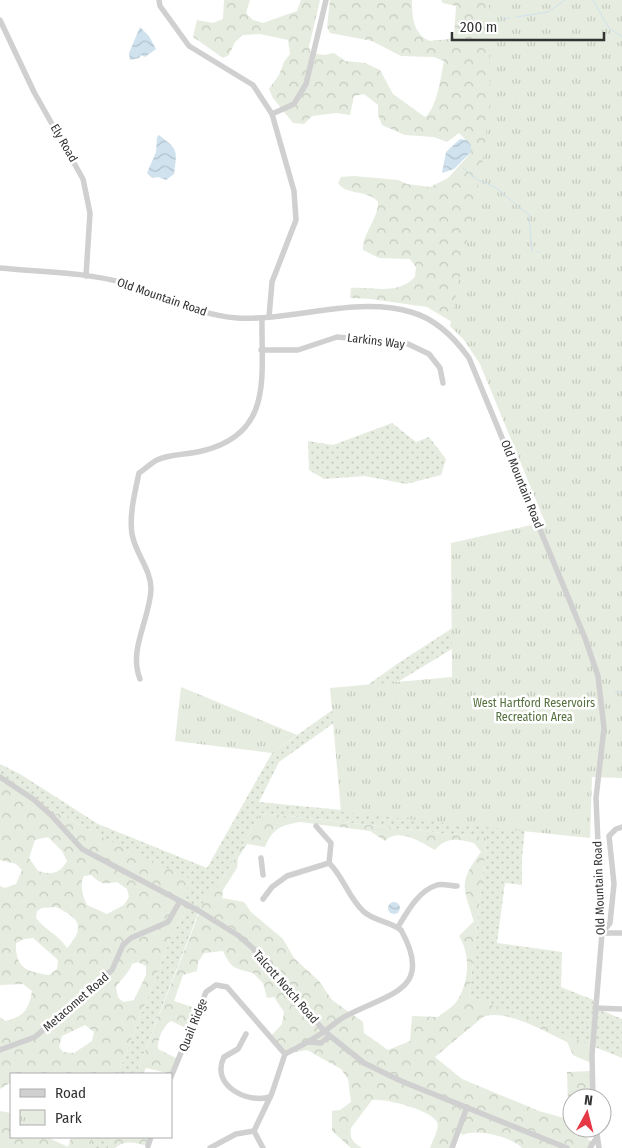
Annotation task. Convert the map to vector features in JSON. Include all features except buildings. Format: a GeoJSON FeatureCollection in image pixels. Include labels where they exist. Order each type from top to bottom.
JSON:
{"type":"FeatureCollection","features":[{"type":"Feature","properties":{"kind":"street"},"geometry":{"type":"LineString","coordinates":[[159,0],[160,6],[189,46],[253,85],[272,114],[294,190],[296,220],[272,282],[269,317]]}},
{"type":"Feature","properties":{"kind":"street"},"geometry":{"type":"LineString","coordinates":[[272,114],[294,104],[306,84],[326,0]]}},
{"type":"Feature","properties":{"kind":"street","name":"Ely Road"},"geometry":{"type":"LineString","coordinates":[[0,20],[34,92],[83,179],[90,212],[86,276]]}},
{"type":"Feature","properties":{"kind":"street","name":"Old Mountain Road"},"geometry":{"type":"LineString","coordinates":[[0,268],[86,276],[126,283],[178,305],[209,314],[236,318],[262,318],[363,308],[401,310],[423,317],[442,328],[469,358],[585,638],[598,676],[604,728],[596,798],[602,933],[592,1055],[593,1088]]}},
{"type":"Feature","properties":{"kind":"street"},"geometry":{"type":"LineString","coordinates":[[140,679],[137,671],[137,650],[147,616],[151,587],[146,566],[132,535],[133,501],[139,473],[157,460],[179,454],[202,452],[241,434],[260,400],[262,318]]}},
{"type":"Feature","properties":{"kind":"street","name":"Larkins Way"},"geometry":{"type":"LineString","coordinates":[[261,350],[298,350],[337,337],[406,343],[429,354],[440,368],[442,383]]}},
{"type":"Feature","properties":{"kind":"street","name":"Talcott Notch Road"},"geometry":{"type":"LineString","coordinates":[[0,777],[33,799],[51,815],[82,849],[221,924],[252,947],[264,958],[327,1034],[351,1054],[381,1072],[567,1148]]}},
{"type":"Feature","properties":{"kind":"street"},"geometry":{"type":"LineString","coordinates":[[316,826],[331,842],[329,863]]}},
{"type":"Feature","properties":{"kind":"street"},"geometry":{"type":"LineString","coordinates":[[602,933],[610,923],[614,884],[609,836],[616,829],[622,827]]}},
{"type":"Feature","properties":{"kind":"street"},"geometry":{"type":"LineString","coordinates":[[261,858],[263,875]]}},
{"type":"Feature","properties":{"kind":"street"},"geometry":{"type":"LineString","coordinates":[[263,899],[272,887],[288,876],[329,863]]}},
{"type":"Feature","properties":{"kind":"street"},"geometry":{"type":"LineString","coordinates":[[254,1131],[266,1108],[285,1054],[327,1034],[350,1013],[401,990],[410,980],[412,971],[403,934],[398,927],[362,910],[343,885],[336,870],[329,863]]}},
{"type":"Feature","properties":{"kind":"street"},"geometry":{"type":"LineString","coordinates":[[398,927],[418,898],[433,887],[438,885],[457,886]]}},
{"type":"Feature","properties":{"kind":"street","name":"Metacomet Road"},"geometry":{"type":"LineString","coordinates":[[0,1050],[35,1037],[112,970],[122,945],[131,938],[168,922],[180,901]]}},
{"type":"Feature","properties":{"kind":"street"},"geometry":{"type":"LineString","coordinates":[[602,933],[622,933]]}},
{"type":"Feature","properties":{"kind":"street","name":"Quail Ridge"},"geometry":{"type":"LineString","coordinates":[[172,1075],[206,992],[216,985],[227,988],[285,1054]]}},
{"type":"Feature","properties":{"kind":"street"},"geometry":{"type":"LineString","coordinates":[[596,1008],[622,1009]]}},
{"type":"Feature","properties":{"kind":"street"},"geometry":{"type":"LineString","coordinates":[[246,1034],[238,1049],[224,1057],[222,1073],[233,1091],[256,1099],[266,1108]]}},
{"type":"Feature","properties":{"kind":"street"},"geometry":{"type":"LineString","coordinates":[[256,1099],[270,1097]]}},
{"type":"Feature","properties":{"kind":"street"},"geometry":{"type":"LineString","coordinates":[[452,1148],[467,1107]]}},
{"type":"Feature","properties":{"kind":"street"},"geometry":{"type":"LineString","coordinates":[[210,1148],[236,1134],[254,1131]]}},
{"type":"Feature","properties":{"kind":"street"},"geometry":{"type":"LineString","coordinates":[[254,1131],[263,1148]]}},
{"type":"Feature","properties":{"kind":"street"},"geometry":{"type":"LineString","coordinates":[[148,1146],[151,1138]]}},
{"type":"Feature","properties":{"kind":"green space"},"geometry":{"type":"Polygon","coordinates":[[[224,0],[250,0],[246,13],[253,20],[263,23],[297,11],[301,0],[320,0],[309,47],[311,53],[324,55],[334,53],[345,61],[365,63],[380,70],[393,94],[425,117],[433,107],[444,61],[434,57],[401,56],[372,41],[330,33],[327,27],[330,0],[412,0],[413,19],[417,29],[424,38],[430,41],[454,37],[456,6],[443,3],[441,0],[490,0],[495,71],[477,350],[452,322],[427,307],[350,298],[351,288],[384,289],[408,283],[415,277],[416,267],[410,259],[379,258],[363,250],[365,239],[378,208],[378,202],[369,195],[346,190],[338,183],[341,177],[354,176],[398,180],[407,184],[430,187],[448,178],[469,155],[471,145],[459,133],[447,142],[434,137],[405,135],[382,125],[378,115],[378,105],[364,94],[354,96],[350,115],[336,113],[312,116],[304,124],[293,123],[273,98],[269,89],[290,54],[288,40],[260,34],[243,35],[235,42],[229,55],[223,58],[193,37],[197,20],[213,23],[223,19],[224,0]]]}},
{"type":"Feature","properties":{"kind":"green space","name":"West Hartford Reservoirs Recreation Area"},"geometry":{"type":"Polygon","coordinates":[[[489,0],[622,0],[622,778],[592,777],[590,838],[341,812],[330,688],[452,677],[451,543],[545,522],[480,364],[464,340],[450,326],[482,166],[490,103],[489,0]]]}},
{"type":"Feature","properties":{"kind":"green space"},"geometry":{"type":"Polygon","coordinates":[[[392,423],[416,442],[429,437],[446,459],[441,475],[406,484],[365,476],[324,479],[309,470],[308,441],[333,445],[392,423]]]}},
{"type":"Feature","properties":{"kind":"green space"},"geometry":{"type":"Polygon","coordinates":[[[529,578],[550,587],[522,858],[522,885],[505,883],[497,943],[562,952],[561,987],[596,1001],[596,1008],[622,1019],[622,1058],[469,996],[487,838],[261,813],[218,887],[199,911],[136,1073],[118,1073],[170,940],[187,905],[104,838],[59,813],[51,815],[0,777],[0,764],[20,774],[98,824],[207,868],[272,753],[397,664],[529,578]],[[465,641],[355,708],[279,762],[259,802],[496,825],[465,641]]]}},
{"type":"Feature","properties":{"kind":"green space"},"geometry":{"type":"Polygon","coordinates":[[[181,687],[297,735],[272,753],[175,741],[181,687]]]}},
{"type":"Feature","properties":{"kind":"green space"},"geometry":{"type":"Polygon","coordinates":[[[0,777],[51,815],[59,813],[104,838],[193,880],[180,901],[187,905],[170,940],[118,1073],[10,1073],[10,1083],[0,1089],[0,1017],[5,1021],[21,1015],[27,1008],[32,991],[23,984],[0,985],[0,886],[5,888],[16,884],[22,870],[16,864],[0,860],[0,777]],[[48,837],[35,840],[29,858],[38,871],[51,873],[61,869],[67,861],[62,851],[48,837]],[[91,875],[84,876],[82,891],[87,905],[107,914],[124,905],[129,897],[127,889],[117,882],[102,883],[91,875]],[[56,907],[42,908],[37,911],[36,918],[60,939],[67,948],[77,934],[78,924],[75,919],[56,907]],[[33,938],[24,939],[16,943],[16,951],[20,963],[29,970],[49,975],[57,969],[58,960],[33,938]],[[138,962],[132,964],[116,987],[118,997],[123,1002],[134,1000],[146,975],[146,966],[138,962]],[[85,1025],[62,1036],[59,1047],[63,1052],[74,1053],[92,1041],[94,1032],[85,1025]]]}},
{"type":"Feature","properties":{"kind":"green space"},"geometry":{"type":"Polygon","coordinates":[[[261,813],[487,838],[469,996],[592,1045],[591,1063],[573,1055],[567,1042],[514,1018],[492,1015],[483,1017],[435,1057],[462,1079],[539,1111],[562,1117],[562,1138],[587,1138],[594,1144],[590,1148],[522,1148],[502,1137],[485,1133],[463,1135],[458,1131],[452,1148],[430,1148],[438,1125],[433,1118],[417,1109],[397,1103],[372,1100],[351,1128],[353,1140],[362,1148],[351,1148],[332,1131],[332,1111],[340,1110],[351,1102],[348,1079],[341,1069],[307,1050],[285,1054],[270,1037],[282,1024],[284,1012],[274,997],[267,998],[263,983],[253,973],[238,969],[232,965],[223,951],[204,953],[198,962],[197,971],[183,975],[174,1001],[198,1009],[190,1030],[171,1021],[165,1026],[161,1034],[158,1049],[178,1059],[171,1073],[146,1068],[144,1073],[136,1073],[209,888],[218,887],[261,813]],[[300,822],[282,826],[274,832],[265,847],[247,844],[238,858],[237,868],[223,890],[222,898],[244,902],[251,912],[283,939],[294,958],[319,981],[332,1000],[363,1022],[364,1033],[388,1050],[410,1041],[412,1016],[438,1017],[455,1003],[461,994],[466,977],[467,960],[463,943],[459,936],[474,921],[465,892],[465,885],[469,871],[481,852],[474,843],[463,840],[443,842],[435,850],[410,837],[397,835],[385,841],[370,831],[300,822]]]}},
{"type":"Feature","properties":{"kind":"green space"},"geometry":{"type":"Polygon","coordinates":[[[591,1071],[592,1088],[568,1088],[567,1072],[591,1071]]]}},
{"type":"Feature","properties":{"kind":"green space"},"geometry":{"type":"Polygon","coordinates":[[[0,1111],[10,1113],[10,1138],[49,1138],[68,1147],[71,1138],[94,1138],[89,1148],[0,1148],[0,1111]]]}},
{"type":"Feature","properties":{"kind":"green space"},"geometry":{"type":"Polygon","coordinates":[[[94,1138],[112,1138],[108,1148],[89,1148],[94,1138]]]}},
{"type":"Feature","properties":{"kind":"green space"},"geometry":{"type":"Polygon","coordinates":[[[112,1138],[151,1138],[148,1146],[123,1143],[115,1148],[108,1148],[112,1138]]]}},
{"type":"Feature","properties":{"kind":"water"},"geometry":{"type":"Polygon","coordinates":[[[140,27],[149,36],[156,49],[145,57],[141,55],[139,58],[130,60],[129,53],[140,27]]]}},
{"type":"Feature","properties":{"kind":"water"},"geometry":{"type":"Polygon","coordinates":[[[159,135],[170,143],[176,154],[174,174],[166,180],[158,177],[152,178],[147,173],[156,152],[157,137],[159,135]]]}},
{"type":"Feature","properties":{"kind":"water"},"geometry":{"type":"Polygon","coordinates":[[[460,139],[467,140],[471,145],[471,152],[454,169],[442,173],[446,152],[460,139]]]}},
{"type":"Feature","properties":{"kind":"water"},"geometry":{"type":"Polygon","coordinates":[[[394,902],[400,908],[394,914],[388,908],[394,902]]]}},
{"type":"Feature","properties":{"kind":"waterway"},"geometry":{"type":"LineString","coordinates":[[516,17],[548,12],[565,0]]}},
{"type":"Feature","properties":{"kind":"waterway"},"geometry":{"type":"LineString","coordinates":[[593,0],[609,28],[622,37]]}},
{"type":"Feature","properties":{"kind":"waterway"},"geometry":{"type":"LineString","coordinates":[[502,19],[510,18]]}},
{"type":"Feature","properties":{"kind":"waterway"},"geometry":{"type":"LineString","coordinates":[[463,168],[478,180],[495,187],[529,215],[532,251]]}},
{"type":"Feature","properties":{"kind":"waterway"},"geometry":{"type":"LineString","coordinates":[[615,691],[622,692]]}}]}
